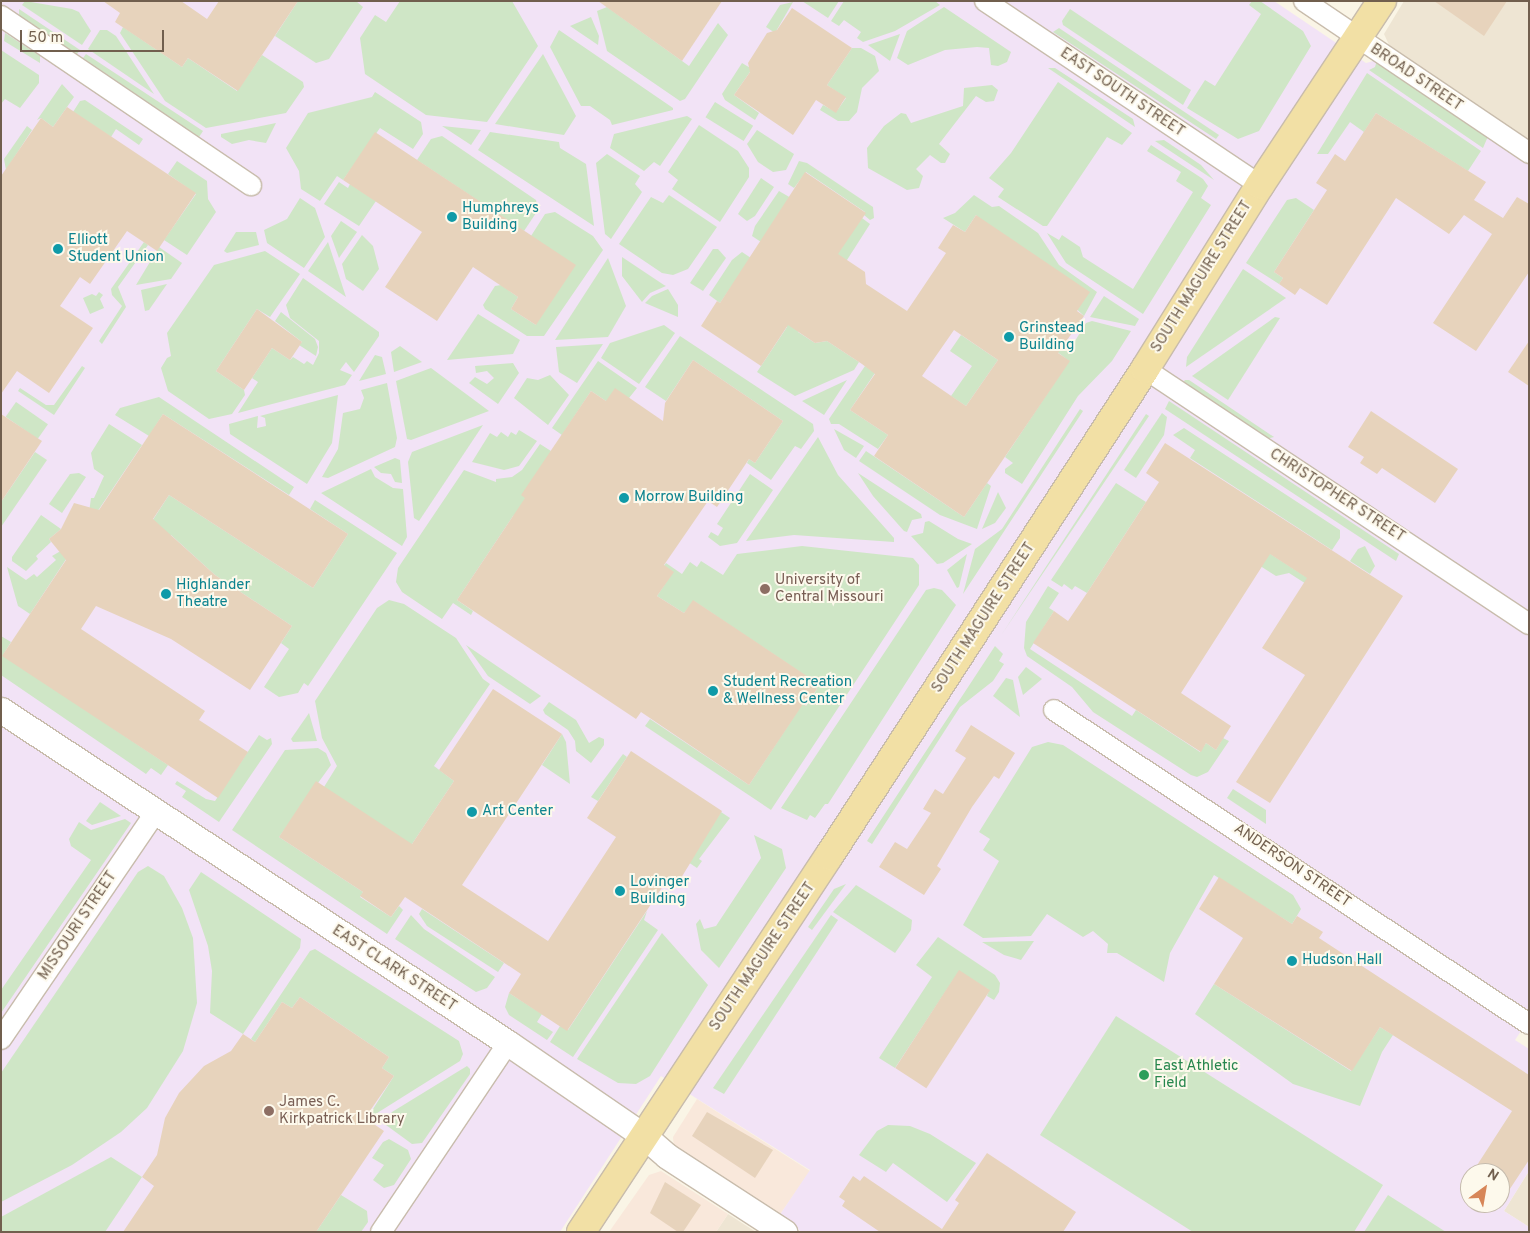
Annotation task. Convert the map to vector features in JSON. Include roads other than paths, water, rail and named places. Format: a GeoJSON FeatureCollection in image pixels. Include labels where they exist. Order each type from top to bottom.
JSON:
{"type":"FeatureCollection","features":[{"type":"Feature","properties":{"kind":"main road","name":"SOUTH MAGUIRE STREET"},"geometry":{"type":"LineString","coordinates":[[581,1232],[1144,369],[1260,185],[1382,1]]}},
{"type":"Feature","properties":{"kind":"street","name":"EAST SOUTH STREET"},"geometry":{"type":"LineString","coordinates":[[985,1],[1260,185]]}},
{"type":"Feature","properties":{"kind":"street","name":"BROAD STREET"},"geometry":{"type":"LineString","coordinates":[[1304,1],[1529,152]]}},
{"type":"Feature","properties":{"kind":"street"},"geometry":{"type":"LineString","coordinates":[[1,16],[250,185]]}},
{"type":"Feature","properties":{"kind":"street","name":"CHRISTOPHER STREET"},"geometry":{"type":"LineString","coordinates":[[1144,369],[1529,624]]}},
{"type":"Feature","properties":{"kind":"street","name":"EAST CLARK STREET"},"geometry":{"type":"LineString","coordinates":[[1,710],[155,813],[508,1043],[644,1136],[667,1156],[784,1232]]}},
{"type":"Feature","properties":{"kind":"street","name":"ANDERSON STREET"},"geometry":{"type":"LineString","coordinates":[[1054,710],[1529,1024]]}},
{"type":"Feature","properties":{"kind":"street","name":"MISSOURI STREET"},"geometry":{"type":"LineString","coordinates":[[1,1039],[155,813]]}},
{"type":"Feature","properties":{"kind":"street"},"geometry":{"type":"LineString","coordinates":[[381,1232],[508,1043]]}},
{"type":"Feature","properties":{"kind":"place","name":"Humphreys Building"},"geometry":{"type":"Point","coordinates":[452,217]}},
{"type":"Feature","properties":{"kind":"place","name":"Elliott Student Union"},"geometry":{"type":"Point","coordinates":[58,249]}},
{"type":"Feature","properties":{"kind":"place","name":"Grinstead Building"},"geometry":{"type":"Point","coordinates":[1009,337]}},
{"type":"Feature","properties":{"kind":"place","name":"Morrow Building"},"geometry":{"type":"Point","coordinates":[624,498]}},
{"type":"Feature","properties":{"kind":"place","name":"University of Central Missouri"},"geometry":{"type":"Point","coordinates":[765,589]}},
{"type":"Feature","properties":{"kind":"place","name":"Highlander Theatre"},"geometry":{"type":"Point","coordinates":[166,594]}},
{"type":"Feature","properties":{"kind":"place","name":"Student Recreation & Wellness Center"},"geometry":{"type":"Point","coordinates":[713,691]}},
{"type":"Feature","properties":{"kind":"place","name":"Art Center"},"geometry":{"type":"Point","coordinates":[472,812]}},
{"type":"Feature","properties":{"kind":"place","name":"Lovinger Building"},"geometry":{"type":"Point","coordinates":[620,891]}},
{"type":"Feature","properties":{"kind":"place","name":"Hudson Hall"},"geometry":{"type":"Point","coordinates":[1292,961]}},
{"type":"Feature","properties":{"kind":"place","name":"East Athletic Field"},"geometry":{"type":"Point","coordinates":[1144,1075]}},
{"type":"Feature","properties":{"kind":"place","name":"James C. Kirkpatrick Library"},"geometry":{"type":"Point","coordinates":[269,1111]}}]}
